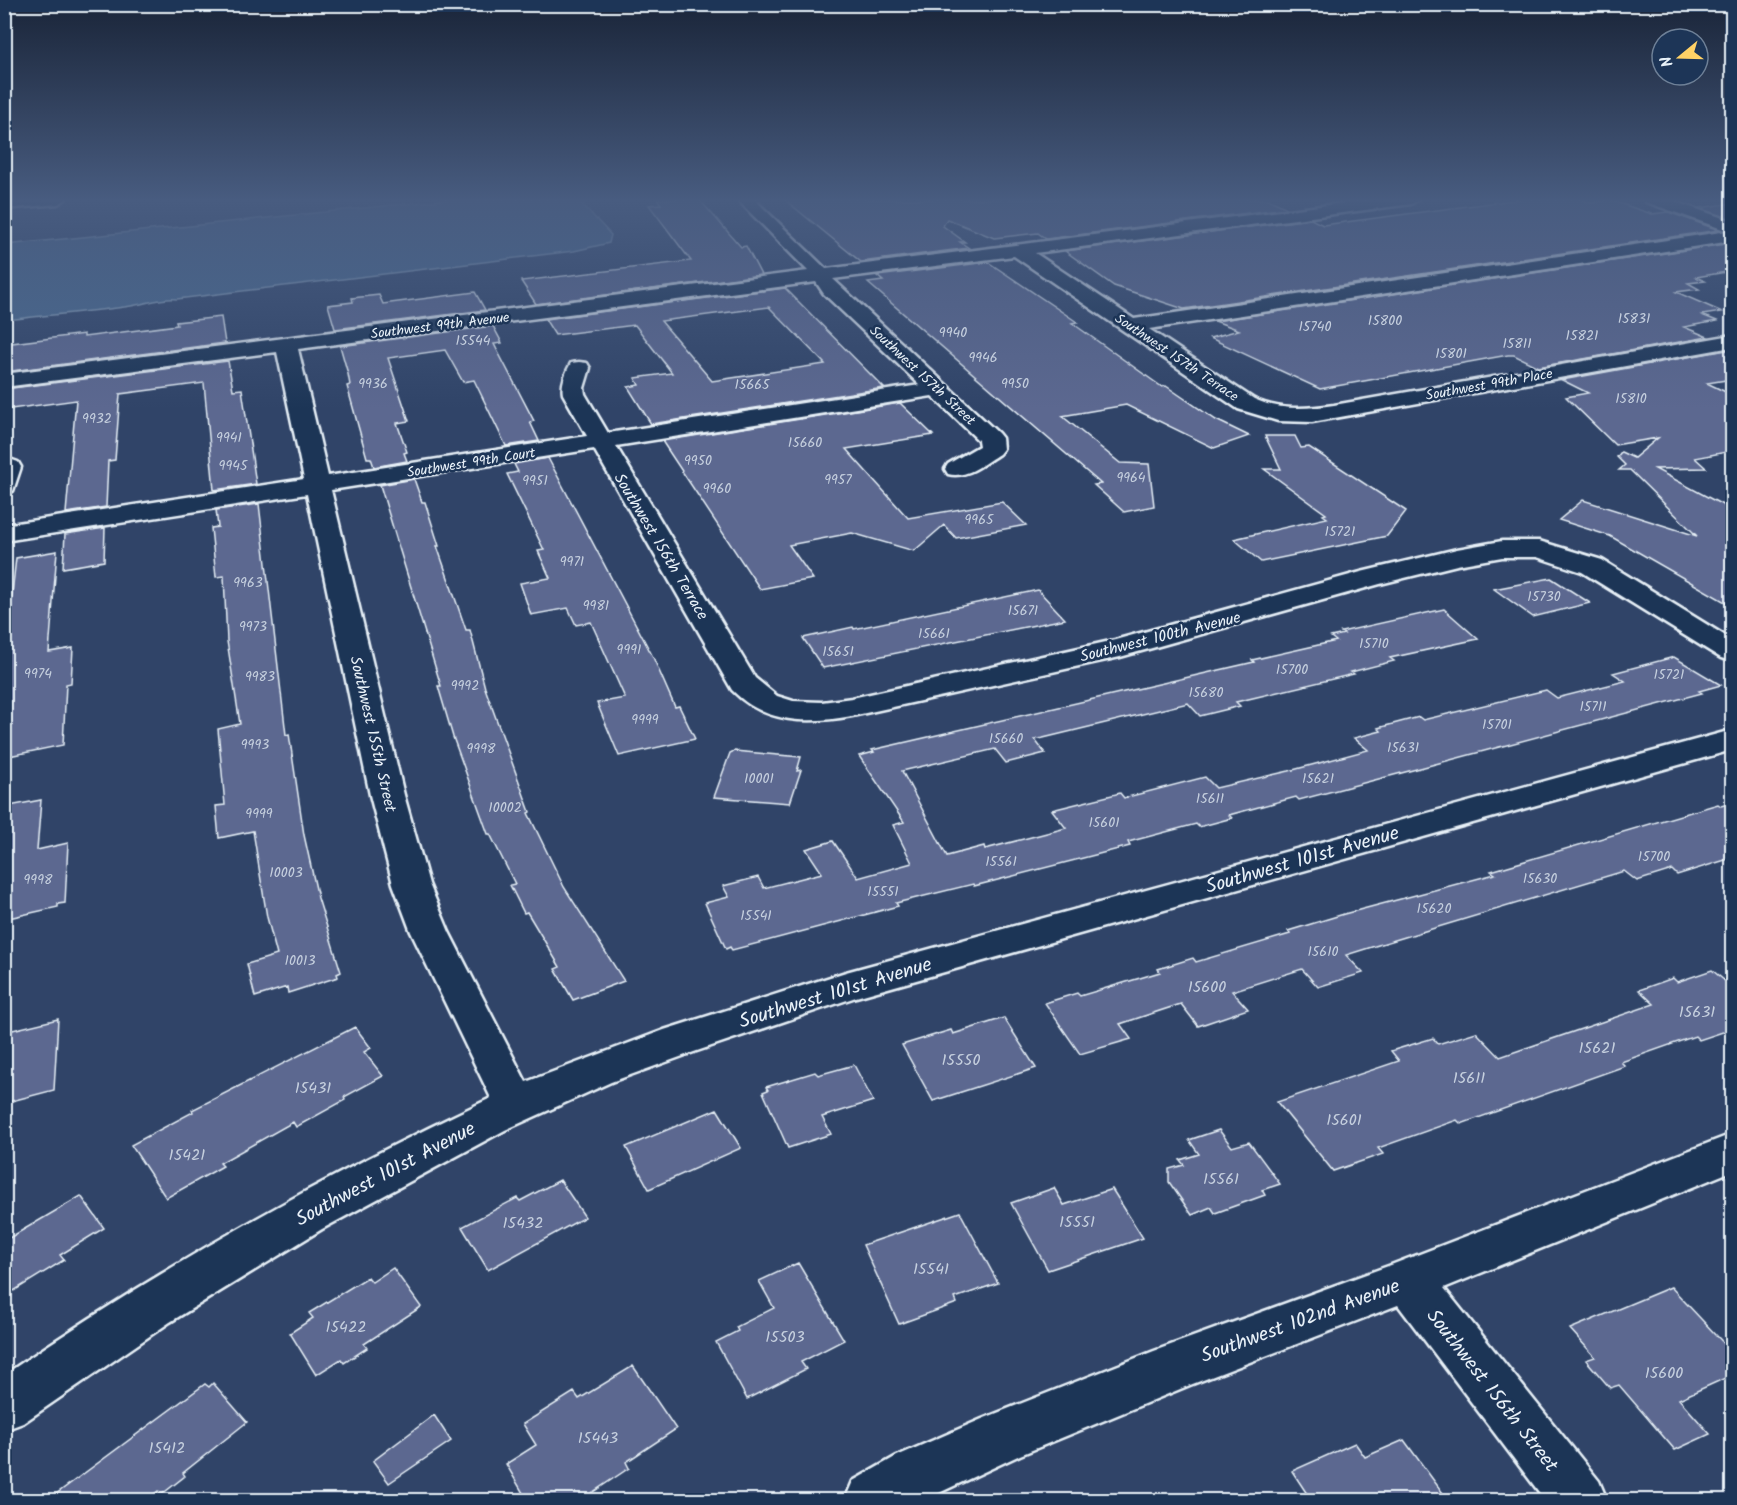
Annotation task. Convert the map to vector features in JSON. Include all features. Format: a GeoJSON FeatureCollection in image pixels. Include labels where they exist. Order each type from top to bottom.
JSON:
{"type":"FeatureCollection","features":[{"type":"Feature","properties":{"kind":"street","name":"Southwest 157th Street"},"geometry":{"type":"LineString","coordinates":[[813,269],[831,290],[980,428],[991,442],[991,449],[957,469]]}},
{"type":"Feature","properties":{"kind":"street","name":"Southwest 99th Avenue"},"geometry":{"type":"LineString","coordinates":[[4,381],[872,269]]}},
{"type":"Feature","properties":{"kind":"street","name":"Southwest 157th Terrace"},"geometry":{"type":"LineString","coordinates":[[1047,269],[1246,404]]}},
{"type":"Feature","properties":{"kind":"street"},"geometry":{"type":"LineString","coordinates":[[1131,326],[1510,269]]}},
{"type":"Feature","properties":{"kind":"street","name":"Southwest 99th Place"},"geometry":{"type":"LineString","coordinates":[[1246,404],[1277,414],[1312,415],[1732,341]]}},
{"type":"Feature","properties":{"kind":"street","name":"Southwest 155th Street"},"geometry":{"type":"LineString","coordinates":[[286,344],[387,795],[416,900],[516,1105]]}},
{"type":"Feature","properties":{"kind":"street","name":"Southwest 156th Terrace"},"geometry":{"type":"LineString","coordinates":[[579,368],[573,388],[574,394],[600,441],[743,683],[758,699],[778,708]]}},
{"type":"Feature","properties":{"kind":"street","name":"Southwest 99th Court"},"geometry":{"type":"LineString","coordinates":[[4,533],[937,389]]}},
{"type":"Feature","properties":{"kind":"street"},"geometry":{"type":"LineString","coordinates":[[4,464],[9,467],[4,486]]}},
{"type":"Feature","properties":{"kind":"street","name":"Southwest 100th Avenue"},"geometry":{"type":"LineString","coordinates":[[778,708],[815,712],[852,708],[1151,641],[1420,566],[1494,550],[1539,549],[1574,559],[1601,571],[1732,652]]}},
{"type":"Feature","properties":{"kind":"street","name":"Southwest 101st Avenue"},"geometry":{"type":"LineString","coordinates":[[4,1406],[107,1336],[276,1231],[516,1105],[688,1038],[846,986],[1732,740]]}},
{"type":"Feature","properties":{"kind":"street","name":"Southwest 102nd Avenue"},"geometry":{"type":"LineString","coordinates":[[873,1500],[916,1475],[1001,1437],[1172,1368],[1408,1280],[1732,1152]]}},
{"type":"Feature","properties":{"kind":"street","name":"Southwest 156th Street"},"geometry":{"type":"LineString","coordinates":[[1408,1280],[1579,1500]]}},
{"type":"Feature","properties":{"kind":"water"},"geometry":{"type":"Polygon","coordinates":[[[5,269],[423,269],[166,299],[115,308],[5,320],[5,269]]]}},
{"type":"Feature","properties":{"kind":"building"},"geometry":{"type":"Polygon","coordinates":[[[621,269],[758,269],[761,275],[536,304],[521,281],[621,269]]]}},
{"type":"Feature","properties":{"kind":"building"},"geometry":{"type":"Polygon","coordinates":[[[931,269],[999,269],[1077,322],[1072,323],[1162,387],[1166,386],[1216,420],[1249,436],[1214,448],[1126,405],[1062,416],[1120,463],[1149,464],[1154,506],[1124,512],[1094,485],[1101,484],[868,283],[883,281],[877,276],[931,269]]]}},
{"type":"Feature","properties":{"kind":"building"},"geometry":{"type":"Polygon","coordinates":[[[1091,269],[1453,269],[1184,309],[1114,286],[1091,269]]]}},
{"type":"Feature","properties":{"kind":"building"},"geometry":{"type":"Polygon","coordinates":[[[1558,269],[1732,269],[1696,277],[1705,281],[1688,283],[1699,289],[1676,292],[1722,312],[1702,315],[1717,321],[1684,327],[1708,337],[1538,367],[1514,355],[1508,355],[1320,389],[1210,338],[1239,330],[1215,321],[1558,269]]]}},
{"type":"Feature","properties":{"kind":"building"},"geometry":{"type":"Polygon","coordinates":[[[785,288],[884,388],[651,424],[628,387],[639,385],[635,378],[672,373],[635,325],[555,335],[545,319],[785,288]],[[769,307],[661,321],[712,381],[825,364],[769,307]]]}},
{"type":"Feature","properties":{"kind":"building"},"geometry":{"type":"Polygon","coordinates":[[[475,292],[485,310],[335,329],[328,305],[353,302],[352,298],[379,295],[383,304],[475,292]]]}},
{"type":"Feature","properties":{"kind":"building"},"geometry":{"type":"Polygon","coordinates":[[[221,317],[225,343],[4,372],[4,344],[84,334],[84,337],[221,317]]]}},
{"type":"Feature","properties":{"kind":"building"},"geometry":{"type":"Polygon","coordinates":[[[493,326],[502,343],[494,344],[534,421],[530,422],[539,441],[506,446],[474,380],[463,382],[445,350],[388,358],[409,421],[397,423],[407,452],[404,453],[407,461],[374,467],[371,458],[367,458],[347,386],[350,385],[340,346],[493,326]]]}},
{"type":"Feature","properties":{"kind":"building"},"geometry":{"type":"Polygon","coordinates":[[[1732,349],[1732,379],[1707,383],[1732,395],[1732,451],[1695,458],[1706,468],[1655,469],[1732,510],[1732,606],[1610,536],[1559,520],[1583,500],[1697,536],[1630,470],[1619,470],[1625,465],[1617,457],[1621,452],[1634,458],[1658,438],[1615,445],[1566,397],[1588,393],[1562,380],[1732,349]]]}},
{"type":"Feature","properties":{"kind":"building"},"geometry":{"type":"Polygon","coordinates":[[[228,361],[233,390],[242,389],[256,484],[214,490],[204,383],[120,394],[115,460],[108,461],[106,507],[66,513],[76,400],[4,410],[4,389],[228,361]]]}},
{"type":"Feature","properties":{"kind":"building"},"geometry":{"type":"Polygon","coordinates":[[[900,403],[933,435],[846,449],[908,518],[1002,502],[1026,525],[956,538],[944,525],[914,551],[852,533],[789,545],[813,579],[760,589],[662,441],[900,403]]]}},
{"type":"Feature","properties":{"kind":"building"},"geometry":{"type":"Polygon","coordinates":[[[1265,436],[1295,436],[1301,448],[1309,447],[1406,511],[1387,536],[1261,562],[1234,539],[1327,518],[1323,515],[1326,514],[1264,469],[1281,469],[1265,436]]]}},
{"type":"Feature","properties":{"kind":"building"},"geometry":{"type":"Polygon","coordinates":[[[548,458],[653,657],[675,707],[679,706],[695,739],[619,756],[597,703],[625,698],[591,622],[576,625],[568,608],[531,615],[520,583],[550,578],[538,551],[544,550],[507,474],[518,472],[514,464],[548,458]]]}},
{"type":"Feature","properties":{"kind":"building"},"geometry":{"type":"Polygon","coordinates":[[[414,479],[422,502],[425,502],[439,546],[437,546],[466,630],[470,630],[485,688],[530,812],[528,813],[564,887],[624,981],[573,1000],[555,969],[560,967],[527,912],[524,913],[510,885],[515,884],[488,834],[453,737],[438,686],[441,686],[380,485],[414,479]]]}},
{"type":"Feature","properties":{"kind":"building"},"geometry":{"type":"Polygon","coordinates":[[[259,504],[286,735],[289,734],[304,835],[318,898],[341,972],[337,974],[338,977],[288,993],[287,987],[255,997],[247,964],[277,955],[267,917],[253,831],[219,838],[216,806],[225,805],[218,729],[240,724],[227,641],[224,576],[216,577],[211,528],[218,527],[216,510],[259,504]]]}},
{"type":"Feature","properties":{"kind":"building"},"geometry":{"type":"Polygon","coordinates":[[[105,528],[104,561],[63,568],[65,534],[105,528]]]}},
{"type":"Feature","properties":{"kind":"building"},"geometry":{"type":"Polygon","coordinates":[[[57,551],[49,652],[73,648],[71,683],[66,684],[63,745],[4,757],[4,664],[16,558],[57,551]]]}},
{"type":"Feature","properties":{"kind":"building"},"geometry":{"type":"Polygon","coordinates":[[[1551,578],[1590,603],[1533,617],[1494,589],[1551,578]]]}},
{"type":"Feature","properties":{"kind":"building"},"geometry":{"type":"Polygon","coordinates":[[[1038,590],[1065,619],[823,668],[803,638],[853,627],[854,629],[1038,590]]]}},
{"type":"Feature","properties":{"kind":"building"},"geometry":{"type":"Polygon","coordinates":[[[1444,609],[1478,639],[1390,658],[1394,661],[1351,672],[1354,674],[1236,702],[1240,706],[1200,716],[1188,703],[1035,740],[1045,753],[1006,763],[995,749],[902,771],[947,856],[984,846],[985,849],[1066,828],[1052,810],[1120,793],[1124,798],[1205,777],[1216,788],[1289,771],[1368,750],[1354,738],[1381,731],[1378,728],[1419,717],[1423,720],[1546,690],[1557,698],[1625,681],[1613,673],[1674,657],[1721,685],[1699,691],[1702,693],[1409,771],[1299,800],[1296,797],[1229,815],[1232,818],[1199,827],[1196,824],[1128,842],[1130,846],[974,886],[973,884],[896,903],[898,906],[732,950],[730,947],[726,949],[705,903],[729,897],[723,886],[758,877],[764,888],[822,873],[806,849],[833,841],[858,878],[912,863],[893,825],[904,822],[859,756],[874,752],[872,750],[1254,662],[1252,660],[1336,641],[1331,637],[1344,634],[1341,632],[1444,609]]]}},
{"type":"Feature","properties":{"kind":"building"},"geometry":{"type":"Polygon","coordinates":[[[734,751],[801,757],[797,771],[801,770],[790,803],[714,797],[730,753],[734,751]]]}},
{"type":"Feature","properties":{"kind":"building"},"geometry":{"type":"Polygon","coordinates":[[[41,800],[37,850],[68,843],[65,903],[58,904],[58,907],[4,919],[4,807],[41,800]]]}},
{"type":"Feature","properties":{"kind":"building"},"geometry":{"type":"Polygon","coordinates":[[[1732,803],[1732,858],[1677,875],[1672,870],[1637,881],[1624,871],[1346,955],[1363,973],[1318,987],[1302,969],[1232,991],[1248,1009],[1198,1026],[1181,1004],[1120,1024],[1131,1039],[1080,1054],[1045,1003],[1077,993],[1080,996],[1160,972],[1158,969],[1193,958],[1196,962],[1290,934],[1288,931],[1344,914],[1495,874],[1491,871],[1718,804],[1721,806],[1732,803]]]}},
{"type":"Feature","properties":{"kind":"building"},"geometry":{"type":"Polygon","coordinates":[[[1712,970],[1732,987],[1732,1029],[1699,1040],[1695,1036],[1621,1062],[1625,1066],[1461,1124],[1457,1120],[1378,1148],[1383,1154],[1333,1171],[1277,1102],[1399,1061],[1391,1051],[1433,1038],[1438,1044],[1476,1032],[1500,1057],[1654,1004],[1639,990],[1673,978],[1677,982],[1712,970]]]}},
{"type":"Feature","properties":{"kind":"building"},"geometry":{"type":"Polygon","coordinates":[[[1004,1018],[1036,1068],[933,1101],[902,1045],[951,1030],[953,1034],[1004,1018]]]}},
{"type":"Feature","properties":{"kind":"building"},"geometry":{"type":"Polygon","coordinates":[[[58,1019],[54,1090],[4,1103],[4,1032],[58,1019]]]}},
{"type":"Feature","properties":{"kind":"building"},"geometry":{"type":"Polygon","coordinates":[[[355,1027],[371,1048],[364,1052],[383,1076],[296,1127],[293,1122],[220,1163],[223,1166],[166,1198],[131,1145],[193,1112],[192,1110],[355,1027]]]}},
{"type":"Feature","properties":{"kind":"building"},"geometry":{"type":"Polygon","coordinates":[[[854,1065],[873,1101],[822,1117],[831,1134],[788,1148],[763,1092],[768,1090],[766,1087],[815,1072],[818,1075],[854,1065]]]}},
{"type":"Feature","properties":{"kind":"building"},"geometry":{"type":"Polygon","coordinates":[[[717,1109],[741,1148],[649,1189],[626,1147],[717,1109]]]}},
{"type":"Feature","properties":{"kind":"building"},"geometry":{"type":"Polygon","coordinates":[[[1219,1130],[1232,1147],[1249,1142],[1280,1184],[1262,1190],[1265,1195],[1215,1213],[1211,1207],[1192,1215],[1169,1182],[1169,1169],[1184,1165],[1180,1160],[1199,1154],[1189,1140],[1219,1130]]]}},
{"type":"Feature","properties":{"kind":"building"},"geometry":{"type":"Polygon","coordinates":[[[560,1180],[585,1217],[488,1270],[462,1227],[517,1198],[520,1201],[560,1180]]]}},
{"type":"Feature","properties":{"kind":"building"},"geometry":{"type":"Polygon","coordinates":[[[1054,1188],[1064,1205],[1112,1189],[1143,1238],[1048,1270],[1011,1203],[1054,1188]]]}},
{"type":"Feature","properties":{"kind":"building"},"geometry":{"type":"Polygon","coordinates":[[[81,1196],[104,1228],[60,1255],[64,1260],[4,1297],[4,1241],[81,1196]]]}},
{"type":"Feature","properties":{"kind":"building"},"geometry":{"type":"Polygon","coordinates":[[[960,1212],[998,1283],[955,1298],[957,1303],[899,1324],[863,1245],[960,1212]]]}},
{"type":"Feature","properties":{"kind":"building"},"geometry":{"type":"Polygon","coordinates":[[[798,1263],[844,1340],[801,1362],[806,1369],[747,1399],[716,1342],[738,1331],[736,1327],[774,1308],[759,1281],[798,1263]]]}},
{"type":"Feature","properties":{"kind":"building"},"geometry":{"type":"Polygon","coordinates":[[[393,1268],[421,1307],[364,1344],[367,1348],[344,1363],[341,1359],[316,1375],[290,1333],[313,1318],[309,1313],[368,1277],[372,1282],[393,1268]]]}},
{"type":"Feature","properties":{"kind":"building"},"geometry":{"type":"Polygon","coordinates":[[[1671,1287],[1732,1352],[1732,1375],[1679,1399],[1710,1434],[1675,1450],[1619,1385],[1610,1388],[1586,1360],[1595,1357],[1570,1329],[1671,1287]]]}},
{"type":"Feature","properties":{"kind":"building"},"geometry":{"type":"Polygon","coordinates":[[[633,1366],[676,1429],[626,1462],[629,1468],[581,1500],[527,1500],[506,1464],[536,1445],[523,1424],[574,1392],[579,1399],[633,1366]]]}},
{"type":"Feature","properties":{"kind":"building"},"geometry":{"type":"Polygon","coordinates":[[[213,1383],[247,1422],[183,1473],[185,1476],[161,1495],[158,1491],[146,1500],[48,1500],[205,1384],[209,1387],[213,1383]]]}},
{"type":"Feature","properties":{"kind":"building"},"geometry":{"type":"Polygon","coordinates":[[[434,1415],[451,1441],[389,1483],[373,1461],[434,1415]]]}},
{"type":"Feature","properties":{"kind":"building"},"geometry":{"type":"Polygon","coordinates":[[[1404,1440],[1448,1500],[1311,1500],[1292,1471],[1355,1443],[1365,1457],[1404,1440]]]}}]}
